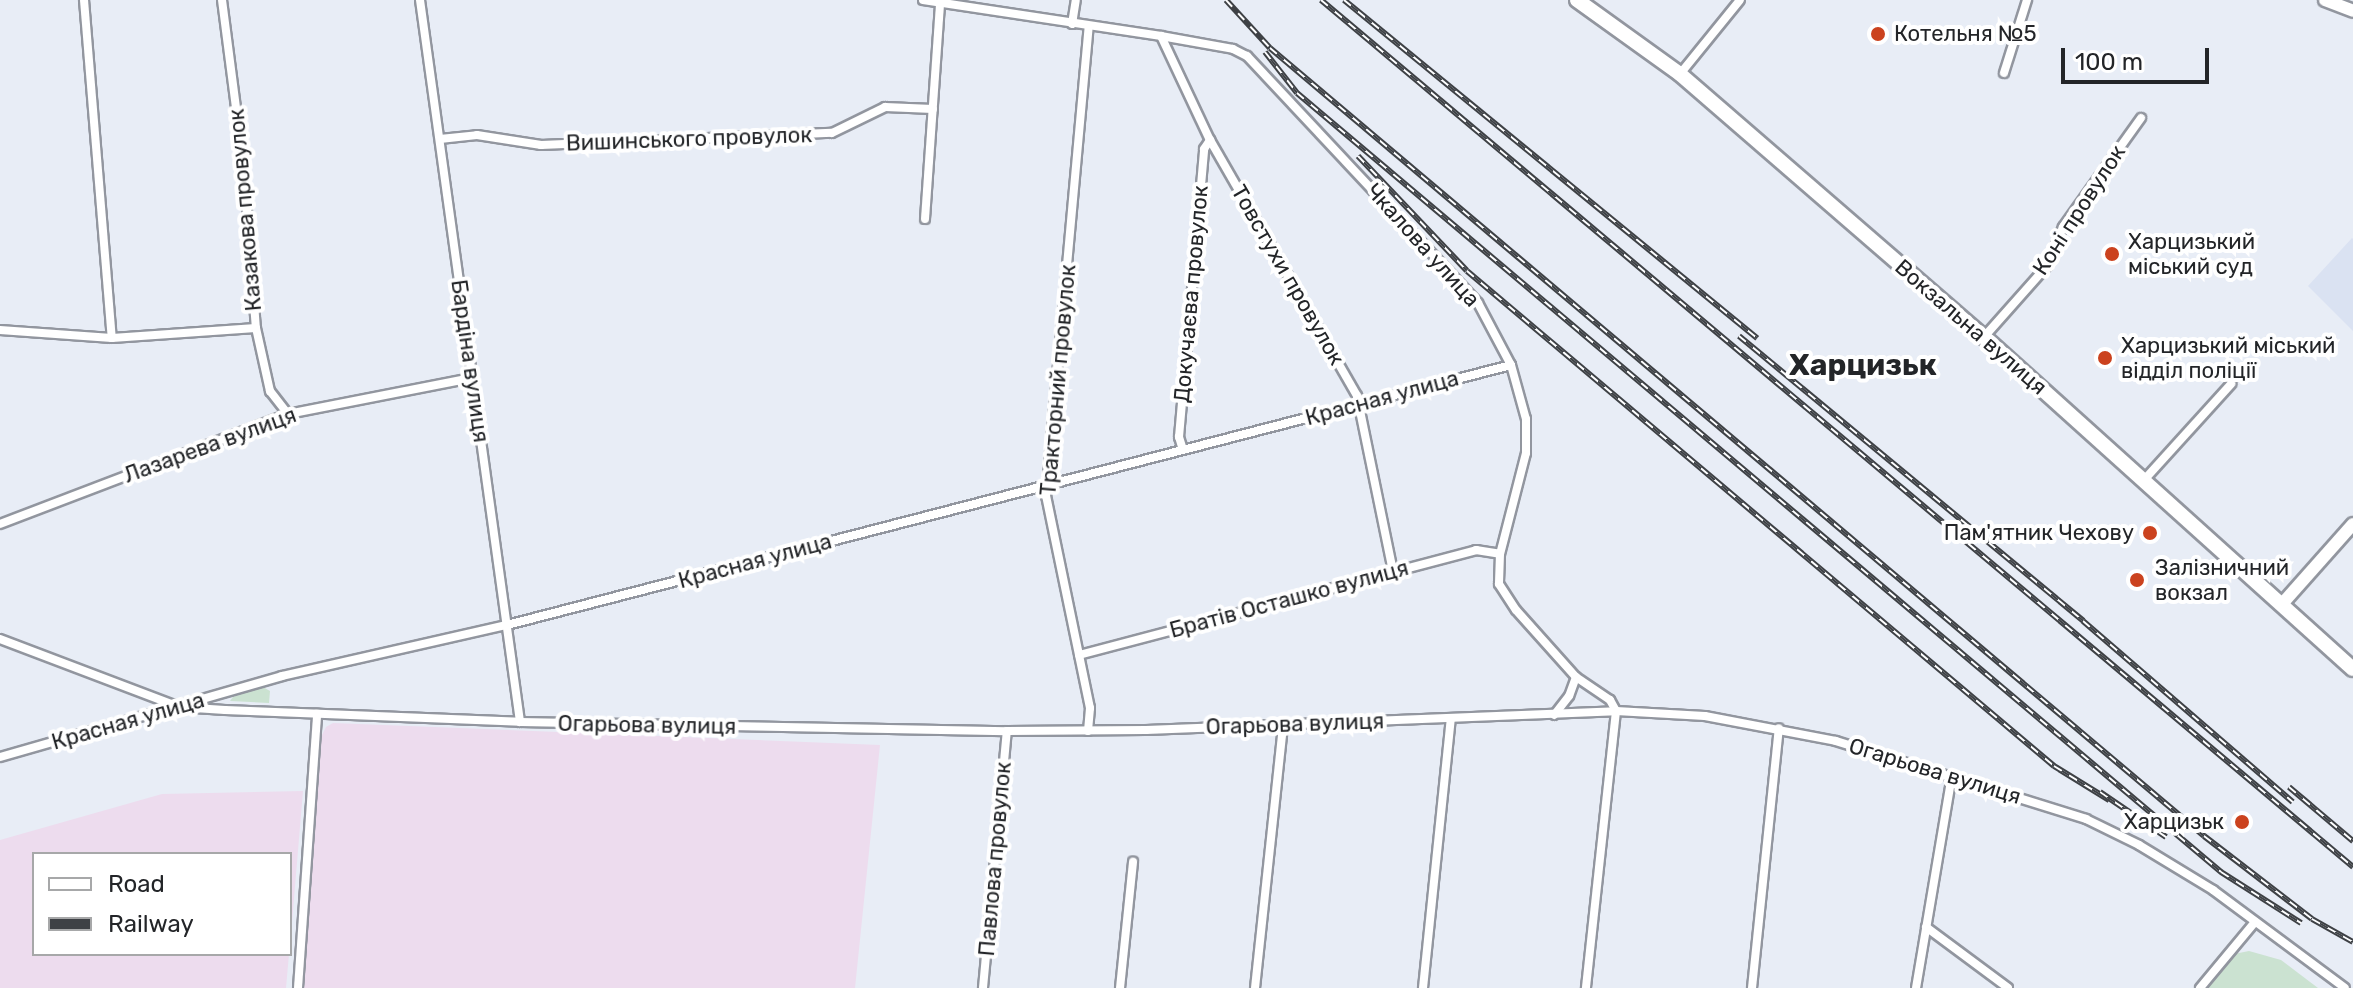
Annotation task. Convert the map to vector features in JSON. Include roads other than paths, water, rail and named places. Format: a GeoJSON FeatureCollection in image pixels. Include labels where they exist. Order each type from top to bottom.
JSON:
{"type":"FeatureCollection","features":[{"type":"Feature","properties":{"kind":"main road","name":"Вокзальна вулиця"},"geometry":{"type":"LineString","coordinates":[[1577,0],[1680,74],[1984,337],[2353,669]]}},
{"type":"Feature","properties":{"kind":"main road"},"geometry":{"type":"LineString","coordinates":[[2325,0],[2353,11]]}},
{"type":"Feature","properties":{"kind":"main road"},"geometry":{"type":"LineString","coordinates":[[2282,604],[2353,524]]}},
{"type":"Feature","properties":{"kind":"street"},"geometry":{"type":"LineString","coordinates":[[84,0],[112,338]]}},
{"type":"Feature","properties":{"kind":"street","name":"Казакова провулок"},"geometry":{"type":"LineString","coordinates":[[222,0],[244,170],[256,328],[270,391],[288,414]]}},
{"type":"Feature","properties":{"kind":"street","name":"Бардіна вулиця"},"geometry":{"type":"LineString","coordinates":[[420,0],[520,722]]}},
{"type":"Feature","properties":{"kind":"street","name":"Чкалова улица"},"geometry":{"type":"LineString","coordinates":[[923,0],[1233,49],[1262,68],[1478,303],[1511,365],[1526,419],[1526,453],[1500,554],[1499,584],[1516,610],[1576,677],[1610,700],[1616,711]]}},
{"type":"Feature","properties":{"kind":"street"},"geometry":{"type":"LineString","coordinates":[[1072,24],[1076,0]]}},
{"type":"Feature","properties":{"kind":"street"},"geometry":{"type":"LineString","coordinates":[[1680,74],[1740,0]]}},
{"type":"Feature","properties":{"kind":"street"},"geometry":{"type":"LineString","coordinates":[[2004,73],[2004,64],[2027,0]]}},
{"type":"Feature","properties":{"kind":"street"},"geometry":{"type":"LineString","coordinates":[[925,219],[940,3]]}},
{"type":"Feature","properties":{"kind":"street","name":"Тракторний провулок"},"geometry":{"type":"LineString","coordinates":[[1088,731],[1090,708],[1046,496],[1089,27]]}},
{"type":"Feature","properties":{"kind":"street","name":"Товстухи провулок"},"geometry":{"type":"LineString","coordinates":[[1161,36],[1210,140],[1357,396],[1393,572]]}},
{"type":"Feature","properties":{"kind":"street","name":"Вишинського провулок"},"geometry":{"type":"LineString","coordinates":[[440,139],[477,135],[541,145],[832,133],[885,107],[933,109]]}},
{"type":"Feature","properties":{"kind":"street","name":"Коні провулок"},"geometry":{"type":"LineString","coordinates":[[1984,337],[2048,265],[2063,227],[2141,118]]}},
{"type":"Feature","properties":{"kind":"street","name":"Докучаєва провулок"},"geometry":{"type":"LineString","coordinates":[[1183,450],[1179,437],[1204,149],[1210,140]]}},
{"type":"Feature","properties":{"kind":"street"},"geometry":{"type":"LineString","coordinates":[[0,330],[112,338],[256,328]]}},
{"type":"Feature","properties":{"kind":"street","name":"Красная улица"},"geometry":{"type":"LineString","coordinates":[[0,757],[282,676],[507,625],[1511,365]]}},
{"type":"Feature","properties":{"kind":"street","name":"Лазарева вулиця"},"geometry":{"type":"LineString","coordinates":[[0,524],[288,414],[472,378]]}},
{"type":"Feature","properties":{"kind":"street"},"geometry":{"type":"LineString","coordinates":[[2144,480],[2231,384]]}},
{"type":"Feature","properties":{"kind":"street","name":"Братів Осташко вулиця"},"geometry":{"type":"LineString","coordinates":[[1079,655],[1476,550],[1500,554]]}},
{"type":"Feature","properties":{"kind":"street"},"geometry":{"type":"LineString","coordinates":[[0,639],[179,707]]}},
{"type":"Feature","properties":{"kind":"street"},"geometry":{"type":"LineString","coordinates":[[1554,715],[1569,696],[1576,677]]}},
{"type":"Feature","properties":{"kind":"street","name":"Огарьова вулиця"},"geometry":{"type":"LineString","coordinates":[[179,707],[520,722],[1007,731],[1283,725],[1616,711],[1705,716],[1779,728],[1952,776],[2086,819],[2139,845],[2255,922],[2345,988]]}},
{"type":"Feature","properties":{"kind":"street"},"geometry":{"type":"LineString","coordinates":[[1586,988],[1616,711]]}},
{"type":"Feature","properties":{"kind":"street"},"geometry":{"type":"LineString","coordinates":[[298,988],[317,714]]}},
{"type":"Feature","properties":{"kind":"street"},"geometry":{"type":"LineString","coordinates":[[1423,988],[1451,718]]}},
{"type":"Feature","properties":{"kind":"street"},"geometry":{"type":"LineString","coordinates":[[1255,988],[1283,725]]}},
{"type":"Feature","properties":{"kind":"street"},"geometry":{"type":"LineString","coordinates":[[1752,988],[1779,728]]}},
{"type":"Feature","properties":{"kind":"street","name":"Павлова провулок"},"geometry":{"type":"LineString","coordinates":[[983,988],[1007,731]]}},
{"type":"Feature","properties":{"kind":"street"},"geometry":{"type":"LineString","coordinates":[[1916,988],[1952,776]]}},
{"type":"Feature","properties":{"kind":"street"},"geometry":{"type":"LineString","coordinates":[[1120,988],[1133,862]]}},
{"type":"Feature","properties":{"kind":"street"},"geometry":{"type":"LineString","coordinates":[[2200,988],[2255,922]]}},
{"type":"Feature","properties":{"kind":"street"},"geometry":{"type":"LineString","coordinates":[[1926,927],[2008,988]]}},
{"type":"Feature","properties":{"kind":"railway"},"geometry":{"type":"LineString","coordinates":[[1226,0],[1270,48],[2204,836],[2312,919],[2353,942]]}},
{"type":"Feature","properties":{"kind":"railway"},"geometry":{"type":"LineString","coordinates":[[1321,0],[2353,867]]}},
{"type":"Feature","properties":{"kind":"railway"},"geometry":{"type":"LineString","coordinates":[[1344,0],[1757,338]]}},
{"type":"Feature","properties":{"kind":"railway"},"geometry":{"type":"LineString","coordinates":[[1265,52],[1297,93],[2221,872],[2301,923]]}},
{"type":"Feature","properties":{"kind":"railway"},"geometry":{"type":"LineString","coordinates":[[1358,156],[1467,271],[2054,766],[2109,800]]}},
{"type":"Feature","properties":{"kind":"railway"},"geometry":{"type":"LineString","coordinates":[[1739,336],[2083,621],[2293,802]]}},
{"type":"Feature","properties":{"kind":"railway"},"geometry":{"type":"LineString","coordinates":[[2289,787],[2353,841]]}},
{"type":"Feature","properties":{"kind":"railway"},"geometry":{"type":"LineString","coordinates":[[2100,792],[2166,837]]}},
{"type":"Feature","properties":{"kind":"place","name":"Котельня №5"},"geometry":{"type":"Point","coordinates":[1878,34]}},
{"type":"Feature","properties":{"kind":"place","name":"Харцизький міський суд"},"geometry":{"type":"Point","coordinates":[2112,254]}},
{"type":"Feature","properties":{"kind":"place","name":"Харцизький міський відділ поліції"},"geometry":{"type":"Point","coordinates":[2105,358]}},
{"type":"Feature","properties":{"kind":"place","name":"Пам'ятник Чехову"},"geometry":{"type":"Point","coordinates":[2150,533]}},
{"type":"Feature","properties":{"kind":"place","name":"Залізничний вокзал"},"geometry":{"type":"Point","coordinates":[2137,580]}},
{"type":"Feature","properties":{"kind":"place","name":"Харцизьк"},"geometry":{"type":"Point","coordinates":[2242,822]}},
{"type":"Feature","properties":{"kind":"district","name":"Харцизьк"},"geometry":{"type":"Point","coordinates":[1863,365]}}]}
